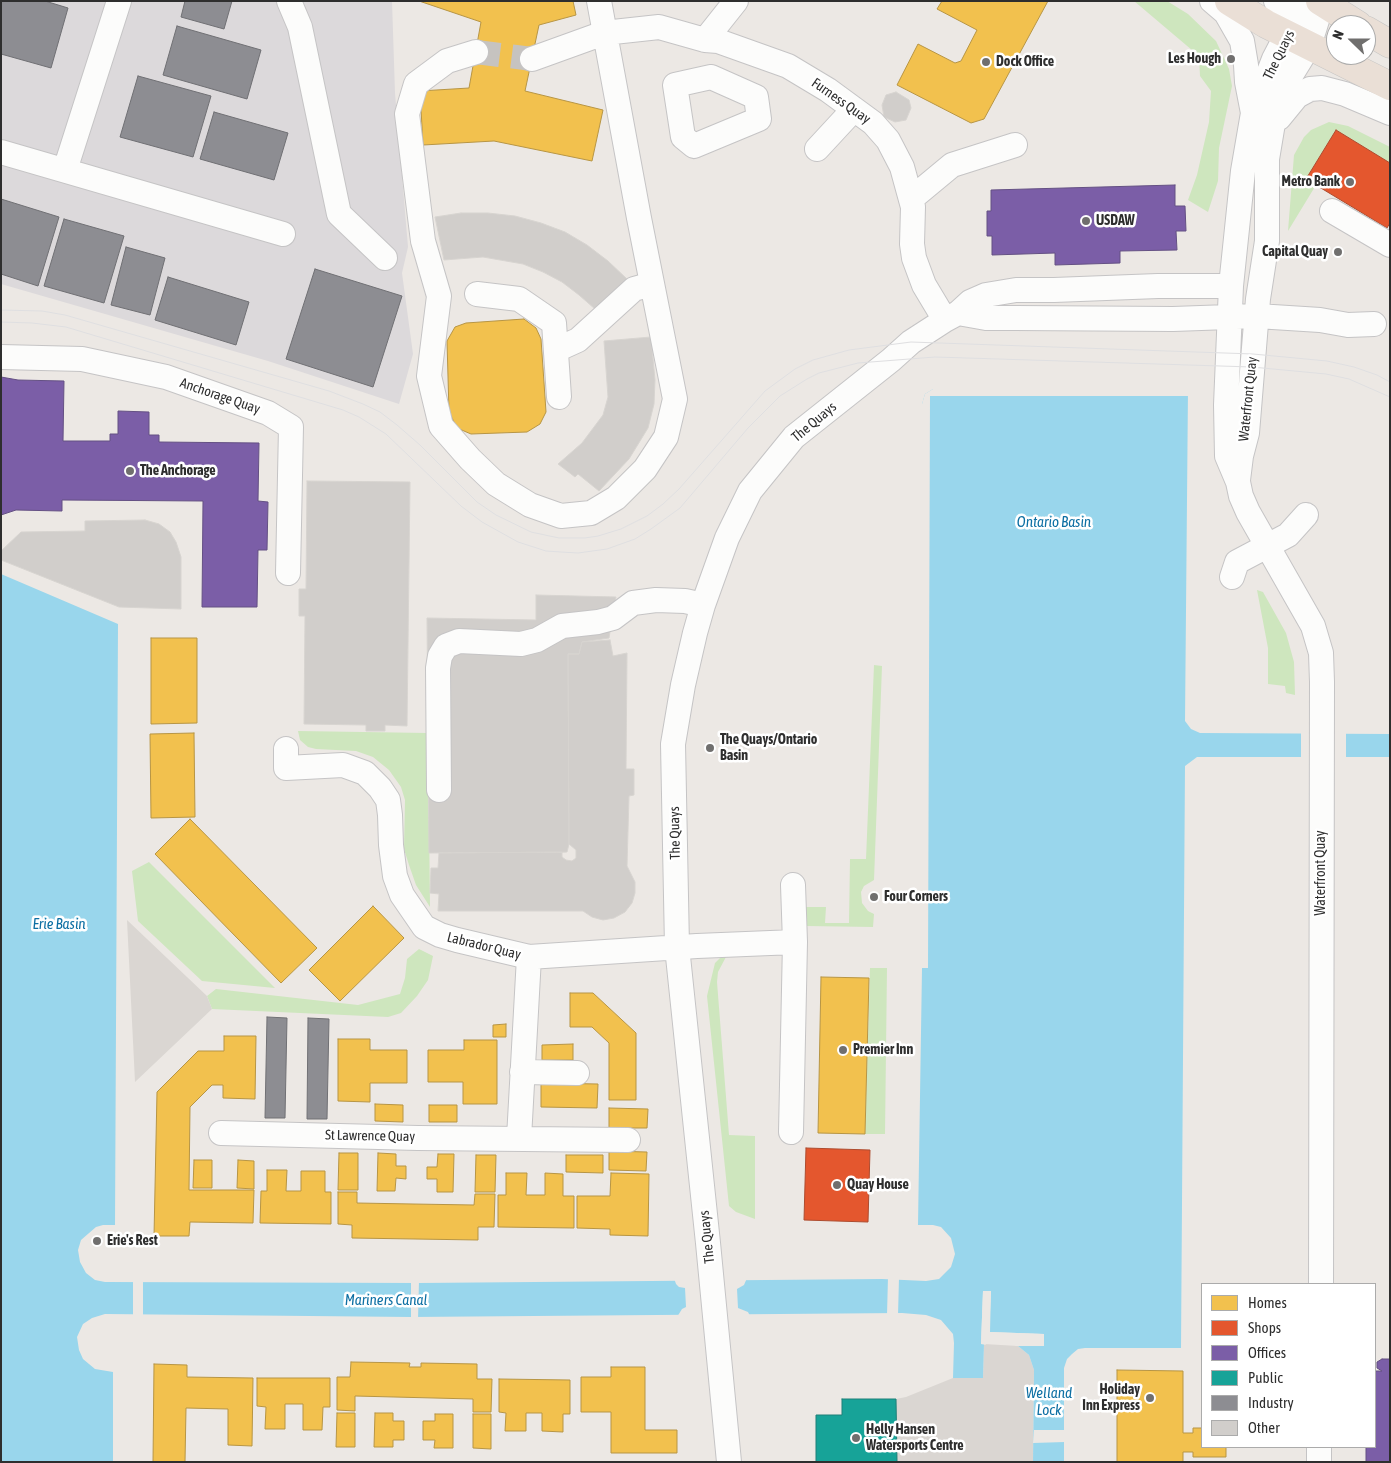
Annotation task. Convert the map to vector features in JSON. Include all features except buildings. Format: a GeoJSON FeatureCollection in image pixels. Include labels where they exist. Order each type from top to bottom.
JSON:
{"type":"FeatureCollection","features":[{"type":"Feature","properties":{"kind":"highway"},"geometry":{"type":"LineString","coordinates":[[1229,1],[1326,20]]}},
{"type":"Feature","properties":{"kind":"highway"},"geometry":{"type":"LineString","coordinates":[[1310,17],[1390,86]]}},
{"type":"Feature","properties":{"kind":"highway"},"geometry":{"type":"LineString","coordinates":[[1376,36],[1390,44]]}},
{"type":"Feature","properties":{"kind":"street"},"geometry":{"type":"LineString","coordinates":[[65,170],[119,1]]}},
{"type":"Feature","properties":{"kind":"street"},"geometry":{"type":"LineString","coordinates":[[289,1],[300,27],[339,214],[385,258]]}},
{"type":"Feature","properties":{"kind":"street"},"geometry":{"type":"LineString","coordinates":[[476,52],[447,61],[416,84],[407,114],[424,241],[439,296],[429,376],[441,426],[470,459],[496,484],[530,505],[561,516],[591,513],[616,498],[645,469],[666,437],[674,399],[599,1]]}},
{"type":"Feature","properties":{"kind":"street"},"geometry":{"type":"LineString","coordinates":[[711,77],[715,42],[736,1]]}},
{"type":"Feature","properties":{"kind":"street"},"geometry":{"type":"LineString","coordinates":[[1212,1],[1226,13],[1242,41],[1253,113]]}},
{"type":"Feature","properties":{"kind":"street"},"geometry":{"type":"LineString","coordinates":[[1276,1],[1310,17]]}},
{"type":"Feature","properties":{"kind":"street","name":"The Quays"},"geometry":{"type":"LineString","coordinates":[[1242,303],[1244,171],[1253,113],[1274,59],[1310,17]]}},
{"type":"Feature","properties":{"kind":"street","name":"The Quays"},"geometry":{"type":"LineString","coordinates":[[1242,303],[1267,241],[1267,158],[1276,109],[1288,80],[1298,66],[1310,17]]}},
{"type":"Feature","properties":{"kind":"street","name":"Furness Quay"},"geometry":{"type":"LineString","coordinates":[[532,59],[604,33],[659,27],[715,42],[788,66],[828,90],[872,123],[888,140],[902,167],[913,207],[912,244],[914,258],[924,285],[951,317]]}},
{"type":"Feature","properties":{"kind":"street"},"geometry":{"type":"LineString","coordinates":[[1272,129],[1297,96],[1310,88],[1322,88],[1345,94],[1390,113]]}},
{"type":"Feature","properties":{"kind":"street"},"geometry":{"type":"LineString","coordinates":[[817,149],[854,109]]}},
{"type":"Feature","properties":{"kind":"street"},"geometry":{"type":"LineString","coordinates":[[911,198],[952,165],[1015,145]]}},
{"type":"Feature","properties":{"kind":"street"},"geometry":{"type":"LineString","coordinates":[[1,152],[283,234]]}},
{"type":"Feature","properties":{"kind":"street"},"geometry":{"type":"LineString","coordinates":[[1332,211],[1390,246]]}},
{"type":"Feature","properties":{"kind":"street"},"geometry":{"type":"LineString","coordinates":[[556,350],[578,340],[634,289],[652,284]]}},
{"type":"Feature","properties":{"kind":"street","name":"The Quays"},"geometry":{"type":"LineString","coordinates":[[729,1462],[677,948],[673,744],[683,685],[703,605],[726,538],[750,491],[794,437],[911,342],[951,317],[970,302],[986,295],[1016,290],[1158,286],[1242,303]]}},
{"type":"Feature","properties":{"kind":"street"},"geometry":{"type":"LineString","coordinates":[[477,294],[519,299],[554,323],[559,397]]}},
{"type":"Feature","properties":{"kind":"street"},"geometry":{"type":"LineString","coordinates":[[951,317],[1173,319],[1242,303],[1322,304],[1350,312],[1382,326]]}},
{"type":"Feature","properties":{"kind":"street","name":"Waterfront Quay"},"geometry":{"type":"LineString","coordinates":[[1242,303],[1226,426],[1228,456],[1248,512],[1313,626],[1321,654],[1321,1283]]}},
{"type":"Feature","properties":{"kind":"street","name":"Anchorage Quay"},"geometry":{"type":"LineString","coordinates":[[1,357],[82,359],[166,377],[268,413],[291,427],[288,573]]}},
{"type":"Feature","properties":{"kind":"street"},"geometry":{"type":"LineString","coordinates":[[1232,577],[1237,562],[1288,535],[1306,515]]}},
{"type":"Feature","properties":{"kind":"street"},"geometry":{"type":"LineString","coordinates":[[439,790],[438,668],[440,656],[446,646],[459,641],[521,644],[537,640],[562,626],[598,622],[613,618],[633,603],[656,600],[685,601],[703,605]]}},
{"type":"Feature","properties":{"kind":"street","name":"Labrador Quay"},"geometry":{"type":"LineString","coordinates":[[286,758],[343,765],[365,773],[380,788],[388,800],[395,876],[402,895],[424,927],[440,935],[529,957],[795,942]]}},
{"type":"Feature","properties":{"kind":"street"},"geometry":{"type":"LineString","coordinates":[[791,1132],[795,942],[794,885]]}},
{"type":"Feature","properties":{"kind":"street"},"geometry":{"type":"LineString","coordinates":[[519,1138],[529,957]]}},
{"type":"Feature","properties":{"kind":"street"},"geometry":{"type":"LineString","coordinates":[[522,1072],[577,1073]]}},
{"type":"Feature","properties":{"kind":"street","name":"St Lawrence Quay"},"geometry":{"type":"LineString","coordinates":[[221,1133],[418,1138],[628,1140]]}},
{"type":"Feature","properties":{"kind":"street"},"geometry":{"type":"LineString","coordinates":[[1319,1462],[1320,1448]]}},
{"type":"Feature","properties":{"kind":"shaded area"},"geometry":{"type":"Polygon","coordinates":[[[1,1],[392,1],[395,93],[408,247],[402,273],[413,354],[399,404],[268,361],[1,284],[1,1]]]}},
{"type":"Feature","properties":{"kind":"shaded area"},"geometry":{"type":"Polygon","coordinates":[[[127,920],[207,996],[212,1009],[135,1082],[127,920]]]}},
{"type":"Feature","properties":{"kind":"shaded area"},"geometry":{"type":"Polygon","coordinates":[[[984,1344],[1018,1346],[1029,1355],[1034,1370],[1033,1462],[896,1462],[896,1399],[906,1397],[953,1378],[983,1378],[984,1344]]]}},
{"type":"Feature","properties":{"kind":"green space"},"geometry":{"type":"Polygon","coordinates":[[[1134,1],[1167,1],[1188,14],[1216,41],[1229,69],[1232,86],[1219,148],[1218,181],[1208,212],[1188,200],[1197,175],[1209,122],[1211,91],[1200,76],[1199,56],[1134,1]]]}},
{"type":"Feature","properties":{"kind":"green space"},"geometry":{"type":"Polygon","coordinates":[[[1329,122],[1348,126],[1390,147],[1390,163],[1336,130],[1306,179],[1316,185],[1288,231],[1294,155],[1304,137],[1311,130],[1329,122]]]}},
{"type":"Feature","properties":{"kind":"green space"},"geometry":{"type":"Polygon","coordinates":[[[1257,590],[1263,592],[1286,633],[1294,662],[1295,695],[1286,693],[1285,686],[1268,684],[1268,648],[1257,590]]]}},
{"type":"Feature","properties":{"kind":"green space"},"geometry":{"type":"Polygon","coordinates":[[[874,665],[882,666],[874,880],[864,886],[861,892],[862,903],[868,911],[874,914],[873,927],[806,926],[806,907],[826,907],[825,923],[849,923],[850,859],[866,859],[874,665]]]}},
{"type":"Feature","properties":{"kind":"green space"},"geometry":{"type":"Polygon","coordinates":[[[298,731],[428,733],[430,907],[416,885],[404,849],[405,800],[401,787],[389,770],[373,757],[356,751],[308,747],[300,740],[298,731]]]}},
{"type":"Feature","properties":{"kind":"green space"},"geometry":{"type":"Polygon","coordinates":[[[149,862],[275,988],[202,981],[138,921],[132,871],[149,862]]]}},
{"type":"Feature","properties":{"kind":"green space"},"geometry":{"type":"Polygon","coordinates":[[[419,949],[433,956],[428,980],[417,996],[401,1013],[388,1017],[212,1009],[207,996],[216,989],[358,1005],[400,994],[405,978],[407,959],[419,949]]]}},
{"type":"Feature","properties":{"kind":"green space"},"geometry":{"type":"Polygon","coordinates":[[[727,955],[718,972],[717,982],[729,1135],[755,1136],[755,1219],[736,1212],[729,1206],[707,996],[715,963],[727,955]]]}},
{"type":"Feature","properties":{"kind":"green space"},"geometry":{"type":"Polygon","coordinates":[[[870,968],[887,968],[885,1134],[865,1134],[870,968]]]}},
{"type":"Feature","properties":{"kind":"water","name":"Ontario Basin"},"geometry":{"type":"Polygon","coordinates":[[[933,389],[1188,389],[1185,721],[1191,729],[1200,733],[1390,734],[1390,757],[1197,757],[1185,766],[1181,1348],[1078,1349],[1067,1359],[1064,1368],[1064,1462],[1033,1462],[1034,1370],[1029,1355],[1018,1346],[1043,1346],[1044,1334],[989,1332],[991,1291],[983,1291],[981,1344],[984,1344],[983,1378],[953,1378],[953,1334],[941,1320],[926,1315],[902,1313],[411,1317],[105,1314],[92,1318],[83,1324],[77,1337],[83,1359],[95,1369],[113,1372],[113,1462],[1,1462],[1,574],[118,624],[115,1225],[96,1227],[81,1240],[78,1250],[80,1262],[86,1273],[95,1280],[105,1282],[419,1283],[882,1279],[926,1281],[939,1279],[951,1267],[955,1254],[951,1238],[941,1227],[918,1225],[922,968],[922,404],[925,394],[933,389]]]}},
{"type":"Feature","properties":{"kind":"pier"},"geometry":{"type":"Polygon","coordinates":[[[933,389],[1188,389],[1188,396],[930,396],[928,968],[922,968],[922,404],[925,394],[933,389]]]}},
{"type":"Feature","properties":{"kind":"pier"},"geometry":{"type":"Polygon","coordinates":[[[1301,731],[1346,732],[1346,759],[1301,759],[1301,731]]]}},
{"type":"Feature","properties":{"kind":"pier"},"geometry":{"type":"Polygon","coordinates":[[[888,1277],[899,1278],[898,1315],[887,1315],[888,1277]]]}},
{"type":"Feature","properties":{"kind":"pier"},"geometry":{"type":"Polygon","coordinates":[[[674,1278],[747,1278],[744,1285],[737,1289],[738,1308],[748,1312],[750,1316],[677,1317],[682,1309],[686,1307],[685,1288],[679,1287],[674,1278]]]}},
{"type":"Feature","properties":{"kind":"pier"},"geometry":{"type":"Polygon","coordinates":[[[133,1279],[143,1279],[143,1316],[133,1316],[133,1279]]]}},
{"type":"Feature","properties":{"kind":"pier"},"geometry":{"type":"Polygon","coordinates":[[[411,1280],[419,1281],[418,1319],[411,1319],[411,1280]]]}},
{"type":"Feature","properties":{"kind":"pier"},"geometry":{"type":"Polygon","coordinates":[[[983,1291],[991,1291],[990,1332],[1044,1334],[1044,1346],[1015,1346],[1017,1343],[1041,1344],[1041,1336],[988,1334],[988,1294],[985,1294],[984,1342],[986,1345],[981,1344],[983,1291]]]}},
{"type":"Feature","properties":{"kind":"pier"},"geometry":{"type":"Polygon","coordinates":[[[1034,1430],[1065,1430],[1065,1442],[1033,1443],[1034,1430]]]}},
{"type":"Feature","properties":{"kind":"tunnel"},"geometry":{"type":"LineString","coordinates":[[476,52],[532,59]]}},
{"type":"Feature","properties":{"kind":"tram line"},"geometry":{"type":"LineString","coordinates":[[1,310],[42,311],[65,315],[329,391],[363,404],[380,412],[397,425],[420,445],[477,502],[496,515],[531,532],[559,538],[598,536],[621,529],[647,516],[679,489],[765,391],[795,369],[813,360],[849,350],[911,342],[1253,354],[1327,361],[1354,367],[1390,382]]}},
{"type":"Feature","properties":{"kind":"tram line"},"geometry":{"type":"LineString","coordinates":[[1,322],[66,327],[343,410],[359,417],[386,434],[461,506],[482,522],[518,542],[546,551],[578,553],[607,549],[635,539],[651,529],[680,508],[748,428],[780,396],[819,373],[858,363],[935,357],[1252,367],[1326,374],[1349,379],[1390,397]]}},
{"type":"Feature","properties":{"kind":"place","name":"Les Hough"},"geometry":{"type":"Point","coordinates":[1231,59]}},
{"type":"Feature","properties":{"kind":"place","name":"Dock Office"},"geometry":{"type":"Point","coordinates":[986,62]}},
{"type":"Feature","properties":{"kind":"place","name":"Metro Bank"},"geometry":{"type":"Point","coordinates":[1350,182]}},
{"type":"Feature","properties":{"kind":"place","name":"USDAW"},"geometry":{"type":"Point","coordinates":[1086,221]}},
{"type":"Feature","properties":{"kind":"place","name":"Capital Quay"},"geometry":{"type":"Point","coordinates":[1338,252]}},
{"type":"Feature","properties":{"kind":"place","name":"The Anchorage"},"geometry":{"type":"Point","coordinates":[130,471]}},
{"type":"Feature","properties":{"kind":"place","name":"The Quays/Ontario Basin"},"geometry":{"type":"Point","coordinates":[710,748]}},
{"type":"Feature","properties":{"kind":"place","name":"Four Corners"},"geometry":{"type":"Point","coordinates":[874,897]}},
{"type":"Feature","properties":{"kind":"place","name":"Premier Inn"},"geometry":{"type":"Point","coordinates":[843,1050]}},
{"type":"Feature","properties":{"kind":"place","name":"Quay House"},"geometry":{"type":"Point","coordinates":[837,1185]}},
{"type":"Feature","properties":{"kind":"place","name":"Erie's Rest"},"geometry":{"type":"Point","coordinates":[97,1241]}},
{"type":"Feature","properties":{"kind":"place","name":"Holiday Inn Express"},"geometry":{"type":"Point","coordinates":[1150,1398]}},
{"type":"Feature","properties":{"kind":"place","name":"Helly Hansen Watersports Centre"},"geometry":{"type":"Point","coordinates":[856,1438]}},
{"type":"Feature","properties":{"kind":"water label","name":"Erie Basin"},"geometry":{"type":"Point","coordinates":[59,924]}},
{"type":"Feature","properties":{"kind":"water label","name":"Mariners Canal"},"geometry":{"type":"Point","coordinates":[386,1300]}},
{"type":"Feature","properties":{"kind":"water label","name":"Welland Lock"},"geometry":{"type":"Point","coordinates":[1049,1402]}}]}
